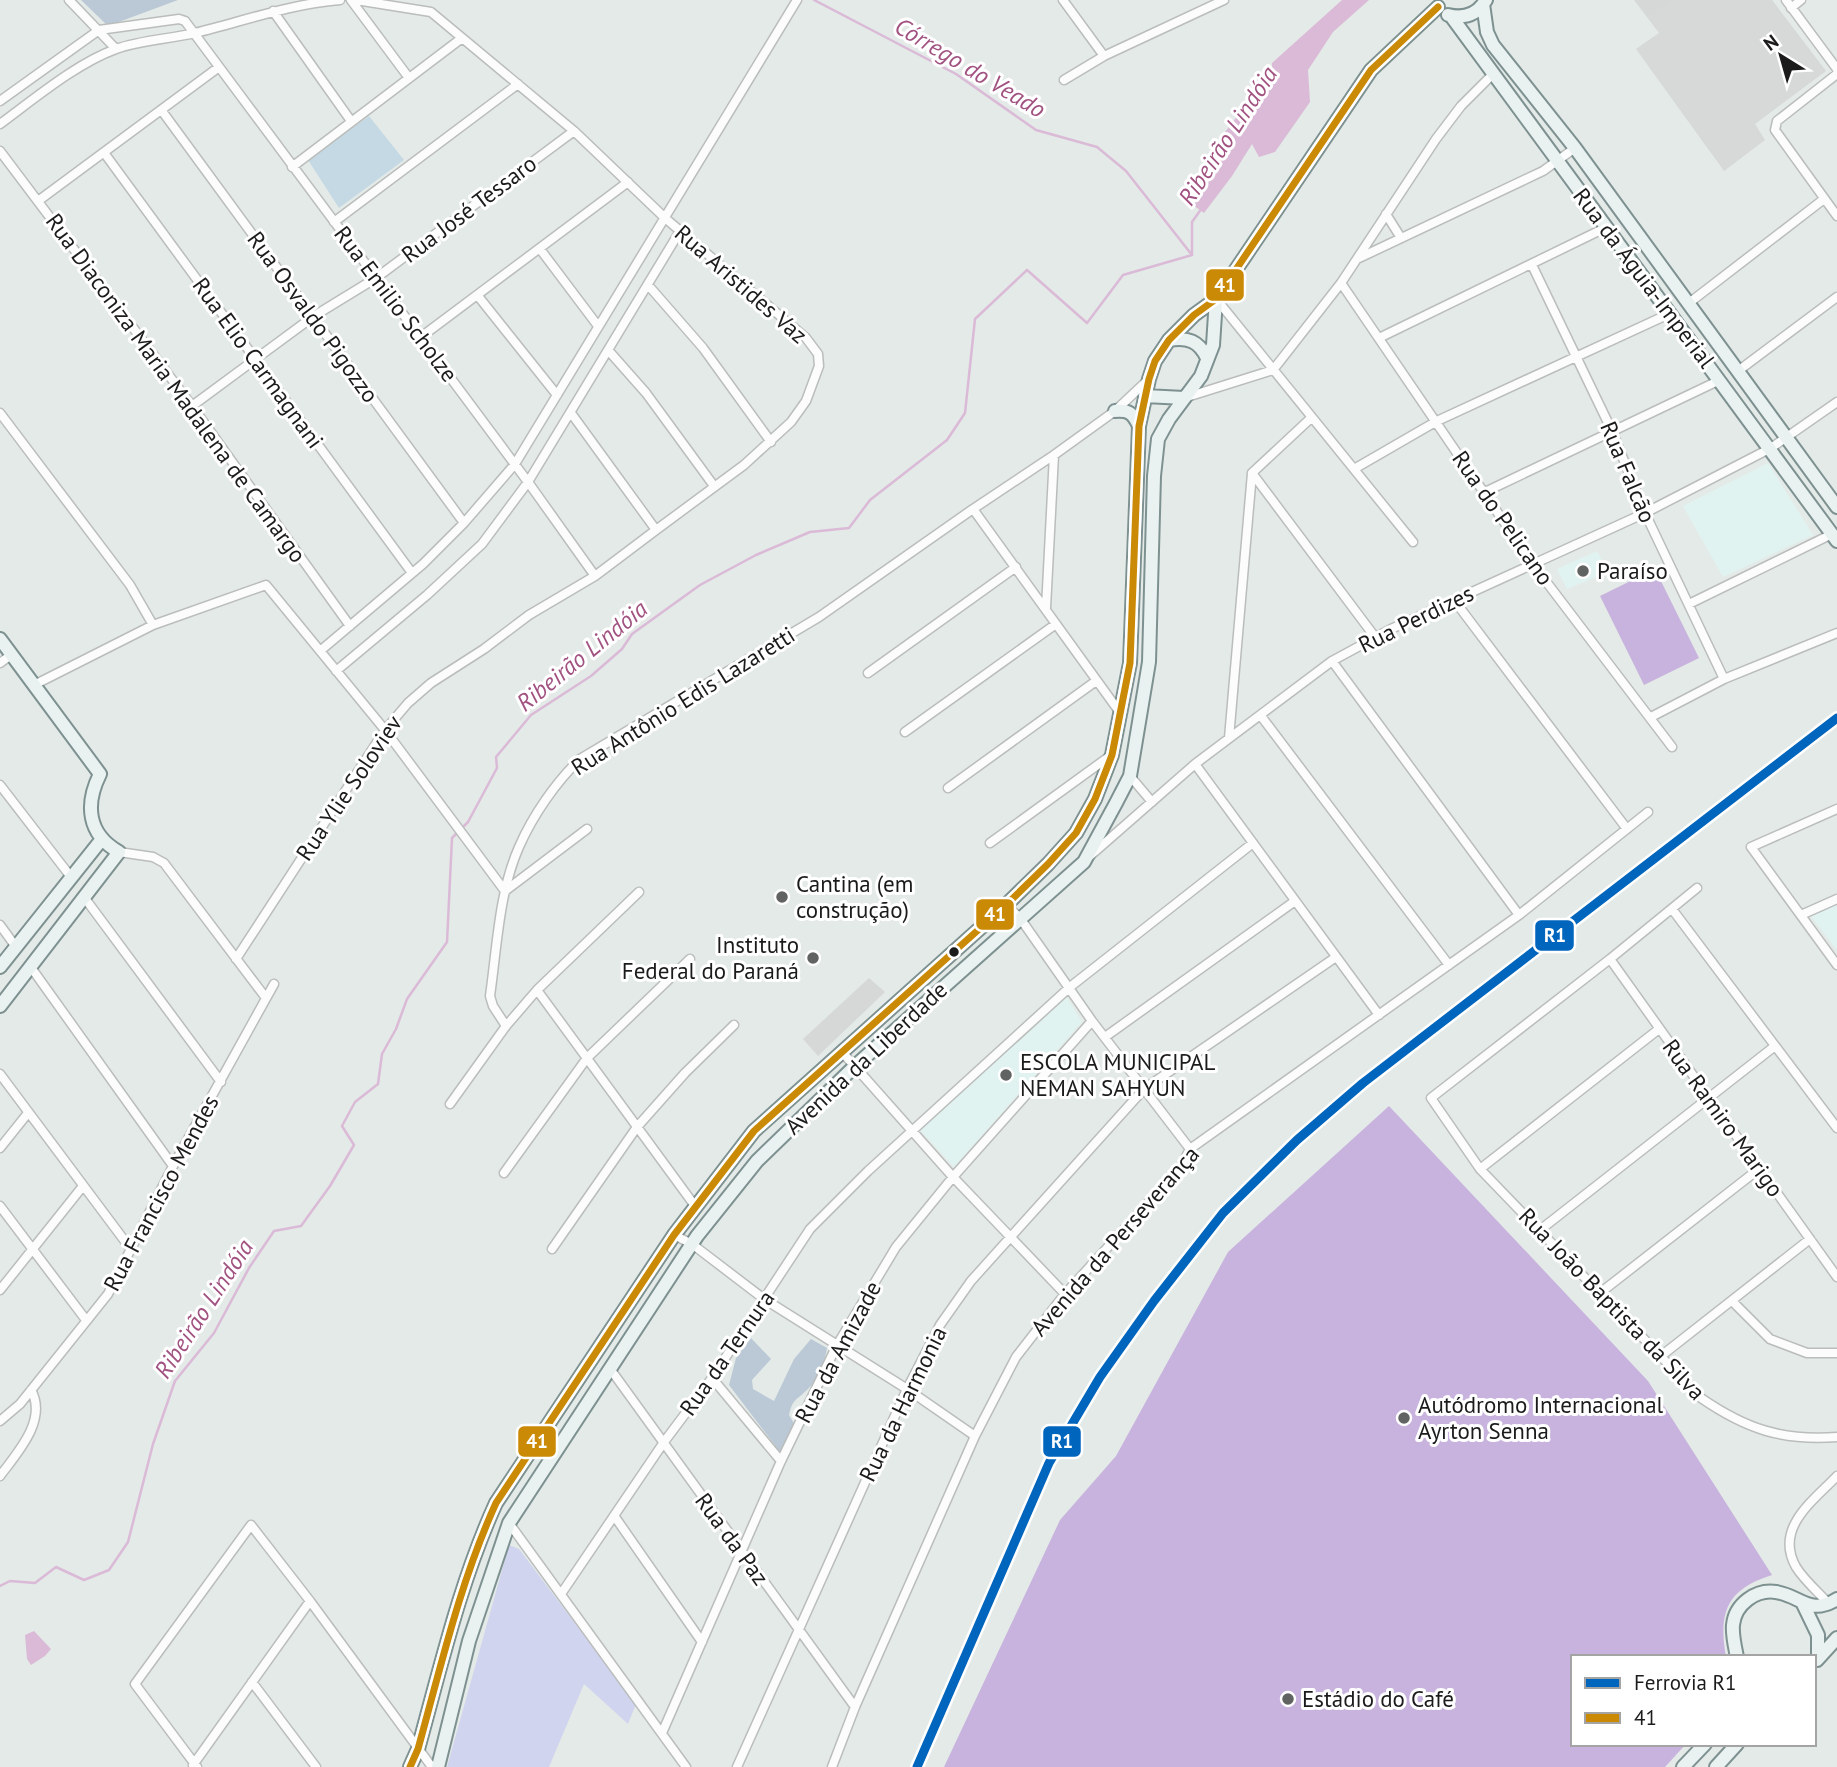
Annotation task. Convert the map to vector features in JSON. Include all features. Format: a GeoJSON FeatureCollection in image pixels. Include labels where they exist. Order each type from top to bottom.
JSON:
{"type":"FeatureCollection","features":[{"type":"Feature","properties":{"kind":"street"},"geometry":{"type":"LineString","coordinates":[[69,0],[116,48]]}},
{"type":"Feature","properties":{"kind":"street"},"geometry":{"type":"LineString","coordinates":[[0,124],[72,72],[116,48],[195,33],[315,2],[340,0]]}},
{"type":"Feature","properties":{"kind":"street"},"geometry":{"type":"LineString","coordinates":[[354,0],[409,78]]}},
{"type":"Feature","properties":{"kind":"street","name":"Rua Aristides Vaz"},"geometry":{"type":"LineString","coordinates":[[354,0],[431,12],[574,131],[665,218],[806,338],[818,354],[819,366],[806,401],[791,422],[771,442],[656,530]]}},
{"type":"Feature","properties":{"kind":"street"},"geometry":{"type":"LineString","coordinates":[[320,652],[412,573],[464,523],[515,464],[797,0]]}},
{"type":"Feature","properties":{"kind":"street"},"geometry":{"type":"LineString","coordinates":[[1063,0],[1104,57]]}},
{"type":"Feature","properties":{"kind":"street"},"geometry":{"type":"LineString","coordinates":[[1064,80],[1104,57],[1224,0]]}},
{"type":"Feature","properties":{"kind":"street"},"geometry":{"type":"LineString","coordinates":[[1786,0],[1837,72],[1777,121],[1775,130],[1837,216]]}},
{"type":"Feature","properties":{"kind":"street"},"geometry":{"type":"LineString","coordinates":[[1791,8],[1801,0]]}},
{"type":"Feature","properties":{"kind":"street"},"geometry":{"type":"LineString","coordinates":[[1413,542],[1216,299],[1371,70],[1436,4],[1451,16],[1469,16],[1485,2]]}},
{"type":"Feature","properties":{"kind":"street","name":"Rua da Águia-Imperial"},"geometry":{"type":"LineString","coordinates":[[1485,2],[1487,32],[1493,45],[1575,148],[1837,507]]}},
{"type":"Feature","properties":{"kind":"street"},"geometry":{"type":"LineString","coordinates":[[273,11],[351,121]]}},
{"type":"Feature","properties":{"kind":"street","name":"Rua da Águia-Imperial"},"geometry":{"type":"LineString","coordinates":[[1451,16],[1835,537]]}},
{"type":"Feature","properties":{"kind":"street"},"geometry":{"type":"LineString","coordinates":[[0,101],[99,30],[179,19],[186,21],[195,33]]}},
{"type":"Feature","properties":{"kind":"street","name":"Rua Emilio Scholze"},"geometry":{"type":"LineString","coordinates":[[195,33],[595,576]]}},
{"type":"Feature","properties":{"kind":"street"},"geometry":{"type":"LineString","coordinates":[[292,167],[462,38]]}},
{"type":"Feature","properties":{"kind":"street"},"geometry":{"type":"LineString","coordinates":[[38,201],[219,67]]}},
{"type":"Feature","properties":{"kind":"street"},"geometry":{"type":"LineString","coordinates":[[1115,411],[1145,396],[1184,398],[1273,370],[1341,283],[1436,139],[1461,106],[1492,75]]}},
{"type":"Feature","properties":{"kind":"street"},"geometry":{"type":"LineString","coordinates":[[334,222],[518,84]]}},
{"type":"Feature","properties":{"kind":"street","name":"Rua Osvaldo Pigozzo"},"geometry":{"type":"LineString","coordinates":[[162,111],[464,523]]}},
{"type":"Feature","properties":{"kind":"street","name":"Rua José Tessaro"},"geometry":{"type":"LineString","coordinates":[[192,406],[314,316],[376,278],[574,131]]}},
{"type":"Feature","properties":{"kind":"street"},"geometry":{"type":"LineString","coordinates":[[1356,260],[1510,188],[1557,162],[1575,148]]}},
{"type":"Feature","properties":{"kind":"street","name":"Rua Diaconiza Maria Madalena de Camargo"},"geometry":{"type":"LineString","coordinates":[[0,151],[192,406],[350,626]]}},
{"type":"Feature","properties":{"kind":"street","name":"Rua Elio Carmagnani"},"geometry":{"type":"LineString","coordinates":[[105,154],[412,573]]}},
{"type":"Feature","properties":{"kind":"street"},"geometry":{"type":"LineString","coordinates":[[421,337],[628,182]]}},
{"type":"Feature","properties":{"kind":"street"},"geometry":{"type":"LineString","coordinates":[[1689,303],[1824,199]]}},
{"type":"Feature","properties":{"kind":"street"},"geometry":{"type":"LineString","coordinates":[[1386,214],[1401,238]]}},
{"type":"Feature","properties":{"kind":"street"},"geometry":{"type":"LineString","coordinates":[[1379,338],[1607,227]]}},
{"type":"Feature","properties":{"kind":"street"},"geometry":{"type":"LineString","coordinates":[[335,671],[482,544],[528,482],[680,231]]}},
{"type":"Feature","properties":{"kind":"street"},"geometry":{"type":"LineString","coordinates":[[540,249],[598,326]]}},
{"type":"Feature","properties":{"kind":"street","name":"Rua Falcão"},"geometry":{"type":"LineString","coordinates":[[1532,265],[1612,431],[1644,513],[1724,679]]}},
{"type":"Feature","properties":{"kind":"street","name":"Rua do Pelicano"},"geometry":{"type":"LineString","coordinates":[[1341,283],[1532,563],[1672,747]]}},
{"type":"Feature","properties":{"kind":"street"},"geometry":{"type":"LineString","coordinates":[[648,285],[703,348],[771,442]]}},
{"type":"Feature","properties":{"kind":"street"},"geometry":{"type":"LineString","coordinates":[[478,296],[557,395]]}},
{"type":"Feature","properties":{"kind":"street"},"geometry":{"type":"LineString","coordinates":[[1738,371],[1837,297]]}},
{"type":"Feature","properties":{"kind":"street","name":"Avenida da Liberdade"},"geometry":{"type":"LineString","coordinates":[[410,1767],[418,1749],[460,1599],[480,1539],[496,1503],[674,1235],[754,1131],[1006,905],[1076,833],[1095,799],[1112,755],[1130,663],[1139,426],[1149,379],[1155,361],[1169,340],[1194,315],[1216,299]]}},
{"type":"Feature","properties":{"kind":"street","name":"Avenida da Liberdade"},"geometry":{"type":"LineString","coordinates":[[438,1767],[469,1640],[509,1523],[692,1244],[757,1161],[854,1067],[1084,862],[1130,776],[1149,662],[1154,476],[1158,439],[1201,376],[1213,345],[1216,299]]}},
{"type":"Feature","properties":{"kind":"street"},"geometry":{"type":"LineString","coordinates":[[1354,469],[1437,421],[1671,313]]}},
{"type":"Feature","properties":{"kind":"street"},"geometry":{"type":"LineString","coordinates":[[1169,340],[1183,338],[1196,343],[1203,348],[1208,358]]}},
{"type":"Feature","properties":{"kind":"street"},"geometry":{"type":"LineString","coordinates":[[608,350],[646,393],[714,486]]}},
{"type":"Feature","properties":{"kind":"street"},"geometry":{"type":"LineString","coordinates":[[1115,411],[1149,379]]}},
{"type":"Feature","properties":{"kind":"street"},"geometry":{"type":"LineString","coordinates":[[1485,492],[1720,380]]}},
{"type":"Feature","properties":{"kind":"street","name":"Rua Perdizes"},"geometry":{"type":"LineString","coordinates":[[1084,862],[1195,764],[1332,662],[1375,637],[1644,513],[1771,448],[1837,402]]}},
{"type":"Feature","properties":{"kind":"street"},"geometry":{"type":"LineString","coordinates":[[1115,411],[1127,410],[1134,415],[1139,426]]}},
{"type":"Feature","properties":{"kind":"street","name":"Rua Antônio Edis Lazaretti"},"geometry":{"type":"LineString","coordinates":[[506,1027],[490,996],[505,891],[519,847],[558,780],[580,759],[819,617],[1115,411]]}},
{"type":"Feature","properties":{"kind":"street"},"geometry":{"type":"LineString","coordinates":[[0,413],[130,585],[153,625]]}},
{"type":"Feature","properties":{"kind":"street"},"geometry":{"type":"LineString","coordinates":[[570,413],[656,530]]}},
{"type":"Feature","properties":{"kind":"street"},"geometry":{"type":"LineString","coordinates":[[1229,738],[1252,473],[1311,418]]}},
{"type":"Feature","properties":{"kind":"street"},"geometry":{"type":"LineString","coordinates":[[1046,607],[1054,455]]}},
{"type":"Feature","properties":{"kind":"street"},"geometry":{"type":"LineString","coordinates":[[1252,473],[1375,637]]}},
{"type":"Feature","properties":{"kind":"street"},"geometry":{"type":"LineString","coordinates":[[973,509],[1121,714]]}},
{"type":"Feature","properties":{"kind":"street","name":"Rua Ylie Soloviev"},"geometry":{"type":"LineString","coordinates":[[236,959],[385,730],[408,703],[431,683],[484,649],[529,615],[595,576],[656,530]]}},
{"type":"Feature","properties":{"kind":"street"},"geometry":{"type":"LineString","coordinates":[[1689,604],[1835,537]]}},
{"type":"Feature","properties":{"kind":"street"},"geometry":{"type":"LineString","coordinates":[[868,673],[1016,567]]}},
{"type":"Feature","properties":{"kind":"street"},"geometry":{"type":"LineString","coordinates":[[34,685],[153,625],[266,585],[385,730],[505,891],[587,829]]}},
{"type":"Feature","properties":{"kind":"street"},"geometry":{"type":"LineString","coordinates":[[1454,600],[1627,829]]}},
{"type":"Feature","properties":{"kind":"street"},"geometry":{"type":"LineString","coordinates":[[905,732],[1056,624]]}},
{"type":"Feature","properties":{"kind":"street"},"geometry":{"type":"LineString","coordinates":[[1651,717],[1724,679],[1837,633]]}},
{"type":"Feature","properties":{"kind":"street"},"geometry":{"type":"LineString","coordinates":[[0,639],[105,771],[90,798],[90,814],[102,839],[119,852],[158,859],[164,863],[266,998]]}},
{"type":"Feature","properties":{"kind":"street"},"geometry":{"type":"LineString","coordinates":[[0,663],[11,655]]}},
{"type":"Feature","properties":{"kind":"street"},"geometry":{"type":"LineString","coordinates":[[1332,662],[1519,915]]}},
{"type":"Feature","properties":{"kind":"street"},"geometry":{"type":"LineString","coordinates":[[948,788],[1097,681]]}},
{"type":"Feature","properties":{"kind":"street"},"geometry":{"type":"LineString","coordinates":[[1261,716],[1449,965]]}},
{"type":"Feature","properties":{"kind":"street"},"geometry":{"type":"LineString","coordinates":[[990,843],[1112,755]]}},
{"type":"Feature","properties":{"kind":"street"},"geometry":{"type":"LineString","coordinates":[[1195,764],[1379,1015]]}},
{"type":"Feature","properties":{"kind":"street"},"geometry":{"type":"LineString","coordinates":[[1130,776],[1152,802]]}},
{"type":"Feature","properties":{"kind":"street"},"geometry":{"type":"LineString","coordinates":[[0,785],[72,877]]}},
{"type":"Feature","properties":{"kind":"street"},"geometry":{"type":"LineString","coordinates":[[1837,808],[1751,846],[1837,965]]}},
{"type":"Feature","properties":{"kind":"street","name":"Avenida da Perseverança"},"geometry":{"type":"LineString","coordinates":[[832,1767],[855,1707],[975,1437],[1016,1357],[1065,1294],[1181,1167],[1190,1149],[1519,915],[1648,812]]}},
{"type":"Feature","properties":{"kind":"street"},"geometry":{"type":"LineString","coordinates":[[0,967],[102,839]]}},
{"type":"Feature","properties":{"kind":"street","name":"Rua da Ternura"},"geometry":{"type":"LineString","coordinates":[[561,1594],[664,1442],[712,1378],[810,1229],[913,1130],[1070,987],[1253,843]]}},
{"type":"Feature","properties":{"kind":"street"},"geometry":{"type":"LineString","coordinates":[[0,1006],[119,852]]}},
{"type":"Feature","properties":{"kind":"street"},"geometry":{"type":"LineString","coordinates":[[83,863],[99,877]]}},
{"type":"Feature","properties":{"kind":"street"},"geometry":{"type":"LineString","coordinates":[[1610,959],[1697,888]]}},
{"type":"Feature","properties":{"kind":"street"},"geometry":{"type":"LineString","coordinates":[[450,1104],[506,1027],[537,990],[639,892]]}},
{"type":"Feature","properties":{"kind":"street"},"geometry":{"type":"LineString","coordinates":[[84,897],[221,1082]]}},
{"type":"Feature","properties":{"kind":"street"},"geometry":{"type":"LineString","coordinates":[[1801,915],[1837,899]]}},
{"type":"Feature","properties":{"kind":"street"},"geometry":{"type":"LineString","coordinates":[[1105,1037],[1296,901]]}},
{"type":"Feature","properties":{"kind":"street"},"geometry":{"type":"LineString","coordinates":[[1006,905],[1020,918],[1092,1021],[1190,1149]]}},
{"type":"Feature","properties":{"kind":"street"},"geometry":{"type":"LineString","coordinates":[[1672,909],[1837,1128]]}},
{"type":"Feature","properties":{"kind":"street"},"geometry":{"type":"LineString","coordinates":[[0,925],[16,947]]}},
{"type":"Feature","properties":{"kind":"street","name":"Rua da Harmonia"},"geometry":{"type":"LineString","coordinates":[[737,1767],[907,1389],[940,1325],[971,1281],[1144,1089],[1336,957]]}},
{"type":"Feature","properties":{"kind":"street"},"geometry":{"type":"LineString","coordinates":[[504,1173],[587,1058],[690,959]]}},
{"type":"Feature","properties":{"kind":"street","name":"Rua Ramiro Marigo"},"geometry":{"type":"LineString","coordinates":[[1610,959],[1837,1277]]}},
{"type":"Feature","properties":{"kind":"street","name":"Rua João Baptista da Silva"},"geometry":{"type":"LineString","coordinates":[[1610,959],[1431,1098],[1480,1169],[1702,1398],[1745,1424],[1769,1432],[1817,1438],[1837,1437]]}},
{"type":"Feature","properties":{"kind":"street"},"geometry":{"type":"LineString","coordinates":[[30,966],[173,1166]]}},
{"type":"Feature","properties":{"kind":"street","name":"Rua Francisco Mendes"},"geometry":{"type":"LineString","coordinates":[[0,1421],[20,1404],[108,1294],[173,1166],[274,984]]}},
{"type":"Feature","properties":{"kind":"street"},"geometry":{"type":"LineString","coordinates":[[537,990],[695,1206]]}},
{"type":"Feature","properties":{"kind":"street","name":"Rua da Amizade"},"geometry":{"type":"LineString","coordinates":[[662,1733],[781,1461],[837,1345],[896,1247],[953,1177],[1092,1021]]}},
{"type":"Feature","properties":{"kind":"street"},"geometry":{"type":"LineString","coordinates":[[552,1249],[637,1127],[685,1073],[734,1025]]}},
{"type":"Feature","properties":{"kind":"street"},"geometry":{"type":"LineString","coordinates":[[1480,1169],[1659,1029]]}},
{"type":"Feature","properties":{"kind":"street"},"geometry":{"type":"LineString","coordinates":[[1540,1230],[1776,1046]]}},
{"type":"Feature","properties":{"kind":"street"},"geometry":{"type":"LineString","coordinates":[[842,1052],[953,1177],[1065,1294]]}},
{"type":"Feature","properties":{"kind":"street"},"geometry":{"type":"LineString","coordinates":[[0,1074],[130,1248]]}},
{"type":"Feature","properties":{"kind":"street"},"geometry":{"type":"LineString","coordinates":[[0,1148],[28,1113]]}},
{"type":"Feature","properties":{"kind":"street"},"geometry":{"type":"LineString","coordinates":[[1600,1293],[1760,1168]]}},
{"type":"Feature","properties":{"kind":"street"},"geometry":{"type":"LineString","coordinates":[[0,1290],[83,1186]]}},
{"type":"Feature","properties":{"kind":"street"},"geometry":{"type":"LineString","coordinates":[[0,1206],[86,1320]]}},
{"type":"Feature","properties":{"kind":"street"},"geometry":{"type":"LineString","coordinates":[[674,1235],[692,1244],[764,1299],[907,1389],[975,1437]]}},
{"type":"Feature","properties":{"kind":"street"},"geometry":{"type":"LineString","coordinates":[[1661,1356],[1810,1239]]}},
{"type":"Feature","properties":{"kind":"street"},"geometry":{"type":"LineString","coordinates":[[1732,1301],[1770,1339],[1807,1353],[1837,1353]]}},
{"type":"Feature","properties":{"kind":"street","name":"Rua da Paz"},"geometry":{"type":"LineString","coordinates":[[611,1370],[855,1707]]}},
{"type":"Feature","properties":{"kind":"street"},"geometry":{"type":"LineString","coordinates":[[712,1378],[781,1461]]}},
{"type":"Feature","properties":{"kind":"street"},"geometry":{"type":"LineString","coordinates":[[0,1476],[27,1440],[35,1418],[34,1396],[31,1390]]}},
{"type":"Feature","properties":{"kind":"street"},"geometry":{"type":"LineString","coordinates":[[1833,1602],[1796,1567],[1787,1543],[1796,1520],[1837,1476]]}},
{"type":"Feature","properties":{"kind":"street"},"geometry":{"type":"LineString","coordinates":[[615,1517],[702,1642]]}},
{"type":"Feature","properties":{"kind":"street"},"geometry":{"type":"LineString","coordinates":[[509,1523],[687,1767]]}},
{"type":"Feature","properties":{"kind":"street"},"geometry":{"type":"LineString","coordinates":[[310,1601],[194,1766],[135,1684],[251,1525],[310,1601],[432,1767]]}},
{"type":"Feature","properties":{"kind":"street"},"geometry":{"type":"LineString","coordinates":[[1737,1655],[1734,1618],[1747,1600],[1765,1592],[1777,1592],[1802,1604],[1814,1606],[1833,1602]]}},
{"type":"Feature","properties":{"kind":"street"},"geometry":{"type":"LineString","coordinates":[[1802,1604],[1818,1635],[1816,1660]]}},
{"type":"Feature","properties":{"kind":"street"},"geometry":{"type":"LineString","coordinates":[[1816,1660],[1837,1638]]}},
{"type":"Feature","properties":{"kind":"street"},"geometry":{"type":"LineString","coordinates":[[251,1682],[316,1767]]}},
{"type":"Feature","properties":{"kind":"street"},"geometry":{"type":"LineString","coordinates":[[1683,1767],[1703,1746]]}},
{"type":"Feature","properties":{"kind":"street"},"geometry":{"type":"LineString","coordinates":[[1716,1767],[1735,1746]]}},
{"type":"Feature","properties":{"kind":"shaded area"},"geometry":{"type":"Polygon","coordinates":[[[81,0],[178,0],[108,26],[81,0]]]}},
{"type":"Feature","properties":{"kind":"shaded area"},"geometry":{"type":"Polygon","coordinates":[[[1634,0],[1772,0],[1826,71],[1755,124],[1765,140],[1724,171],[1636,49],[1659,33],[1634,0]]]}},
{"type":"Feature","properties":{"kind":"shaded area"},"geometry":{"type":"Polygon","coordinates":[[[1638,0],[1671,0],[1649,16],[1638,0]]]}},
{"type":"Feature","properties":{"kind":"shaded area"},"geometry":{"type":"Polygon","coordinates":[[[369,116],[404,160],[339,208],[308,160],[369,116]]]}},
{"type":"Feature","properties":{"kind":"shaded area"},"geometry":{"type":"Polygon","coordinates":[[[1768,463],[1813,535],[1723,577],[1683,506],[1768,463]]]}},
{"type":"Feature","properties":{"kind":"shaded area","name":"Paraíso"},"geometry":{"type":"Polygon","coordinates":[[[1597,551],[1608,572],[1567,589],[1557,569],[1597,551]]]}},
{"type":"Feature","properties":{"kind":"shaded area"},"geometry":{"type":"Polygon","coordinates":[[[1655,569],[1699,658],[1644,685],[1600,596],[1655,569]]]}},
{"type":"Feature","properties":{"kind":"shaded area"},"geometry":{"type":"Polygon","coordinates":[[[1837,904],[1837,950],[1811,916],[1837,904]]]}},
{"type":"Feature","properties":{"kind":"shaded area"},"geometry":{"type":"Polygon","coordinates":[[[869,978],[885,992],[818,1056],[803,1039],[869,978]]]}},
{"type":"Feature","properties":{"kind":"shaded area","name":"ESCOLA MUNICIPAL NEMAN SAHYUN"},"geometry":{"type":"Polygon","coordinates":[[[1066,996],[1082,1022],[954,1167],[919,1129],[1066,996]]]}},
{"type":"Feature","properties":{"kind":"shaded area","name":"Autódromo Internacional Ayrton Senna"},"geometry":{"type":"Polygon","coordinates":[[[1389,1106],[1648,1381],[1772,1575],[1745,1587],[1729,1604],[1723,1627],[1726,1655],[1571,1655],[1571,1746],[1684,1746],[1665,1767],[944,1767],[1060,1520],[1116,1456],[1228,1252],[1389,1106]]]}},
{"type":"Feature","properties":{"kind":"shaded area"},"geometry":{"type":"Polygon","coordinates":[[[751,1338],[771,1359],[752,1380],[753,1389],[774,1401],[794,1359],[811,1339],[827,1348],[815,1380],[792,1405],[789,1415],[795,1425],[780,1452],[729,1385],[736,1358],[751,1338]]]}},
{"type":"Feature","properties":{"kind":"shaded area"},"geometry":{"type":"Polygon","coordinates":[[[509,1545],[519,1549],[636,1704],[628,1724],[584,1684],[549,1767],[447,1767],[509,1545]]]}},
{"type":"Feature","properties":{"kind":"water"},"geometry":{"type":"Polygon","coordinates":[[[1342,0],[1369,0],[1333,32],[1308,70],[1310,102],[1275,152],[1259,157],[1252,144],[1204,213],[1193,205],[1217,169],[1219,140],[1247,103],[1272,82],[1272,63],[1342,0]]]}},
{"type":"Feature","properties":{"kind":"water"},"geometry":{"type":"Polygon","coordinates":[[[34,1631],[51,1649],[31,1665],[27,1659],[25,1635],[34,1631]]]}},
{"type":"Feature","properties":{"kind":"waterway","name":"Córrego do Veado"},"geometry":{"type":"LineString","coordinates":[[814,0],[956,74],[1036,130],[1097,147],[1126,171],[1192,255]]}},
{"type":"Feature","properties":{"kind":"waterway","name":"Ribeirão Lindóia"},"geometry":{"type":"LineString","coordinates":[[0,1586],[10,1581],[35,1583],[56,1567],[84,1580],[109,1570],[128,1542],[153,1444],[175,1381],[214,1333],[249,1268],[274,1231],[301,1226],[330,1186],[354,1145],[342,1126],[355,1102],[378,1084],[382,1054],[396,1029],[407,999],[447,942],[452,838],[468,822],[497,768],[496,757],[531,715],[591,676],[622,649],[632,634],[700,585],[756,555],[810,532],[849,528],[870,500],[947,440],[965,413],[975,319],[1027,270],[1087,323],[1123,275],[1192,255],[1192,222],[1202,208]]}},
{"type":"Feature","properties":{"kind":"rail line","name":"R1"},"geometry":{"type":"LineString","coordinates":[[917,1767],[1049,1463],[1100,1377],[1154,1301],[1223,1213],[1297,1140],[1363,1083],[1837,718]]}},
{"type":"Feature","properties":{"kind":"transit line","name":"41"},"geometry":{"type":"LineString","coordinates":[[410,1767],[418,1749],[472,1563],[496,1503],[674,1235],[754,1131],[1006,905],[1076,833],[1095,799],[1112,755],[1130,663],[1139,426],[1155,361],[1169,340],[1194,315],[1216,299],[1371,70],[1438,7]]}},
{"type":"Feature","properties":{"kind":"place","name":"Paraíso"},"geometry":{"type":"Point","coordinates":[1583,571]}},
{"type":"Feature","properties":{"kind":"place","name":"Cantina (em construção)"},"geometry":{"type":"Point","coordinates":[782,897]}},
{"type":"Feature","properties":{"kind":"place","name":"Instituto Federal do Paraná"},"geometry":{"type":"Point","coordinates":[813,958]}},
{"type":"Feature","properties":{"kind":"place","name":"ESCOLA MUNICIPAL NEMAN SAHYUN"},"geometry":{"type":"Point","coordinates":[1006,1075]}},
{"type":"Feature","properties":{"kind":"place","name":"Autódromo Internacional Ayrton Senna"},"geometry":{"type":"Point","coordinates":[1404,1418]}},
{"type":"Feature","properties":{"kind":"place","name":"Estádio do Café"},"geometry":{"type":"Point","coordinates":[1288,1699]}}]}
